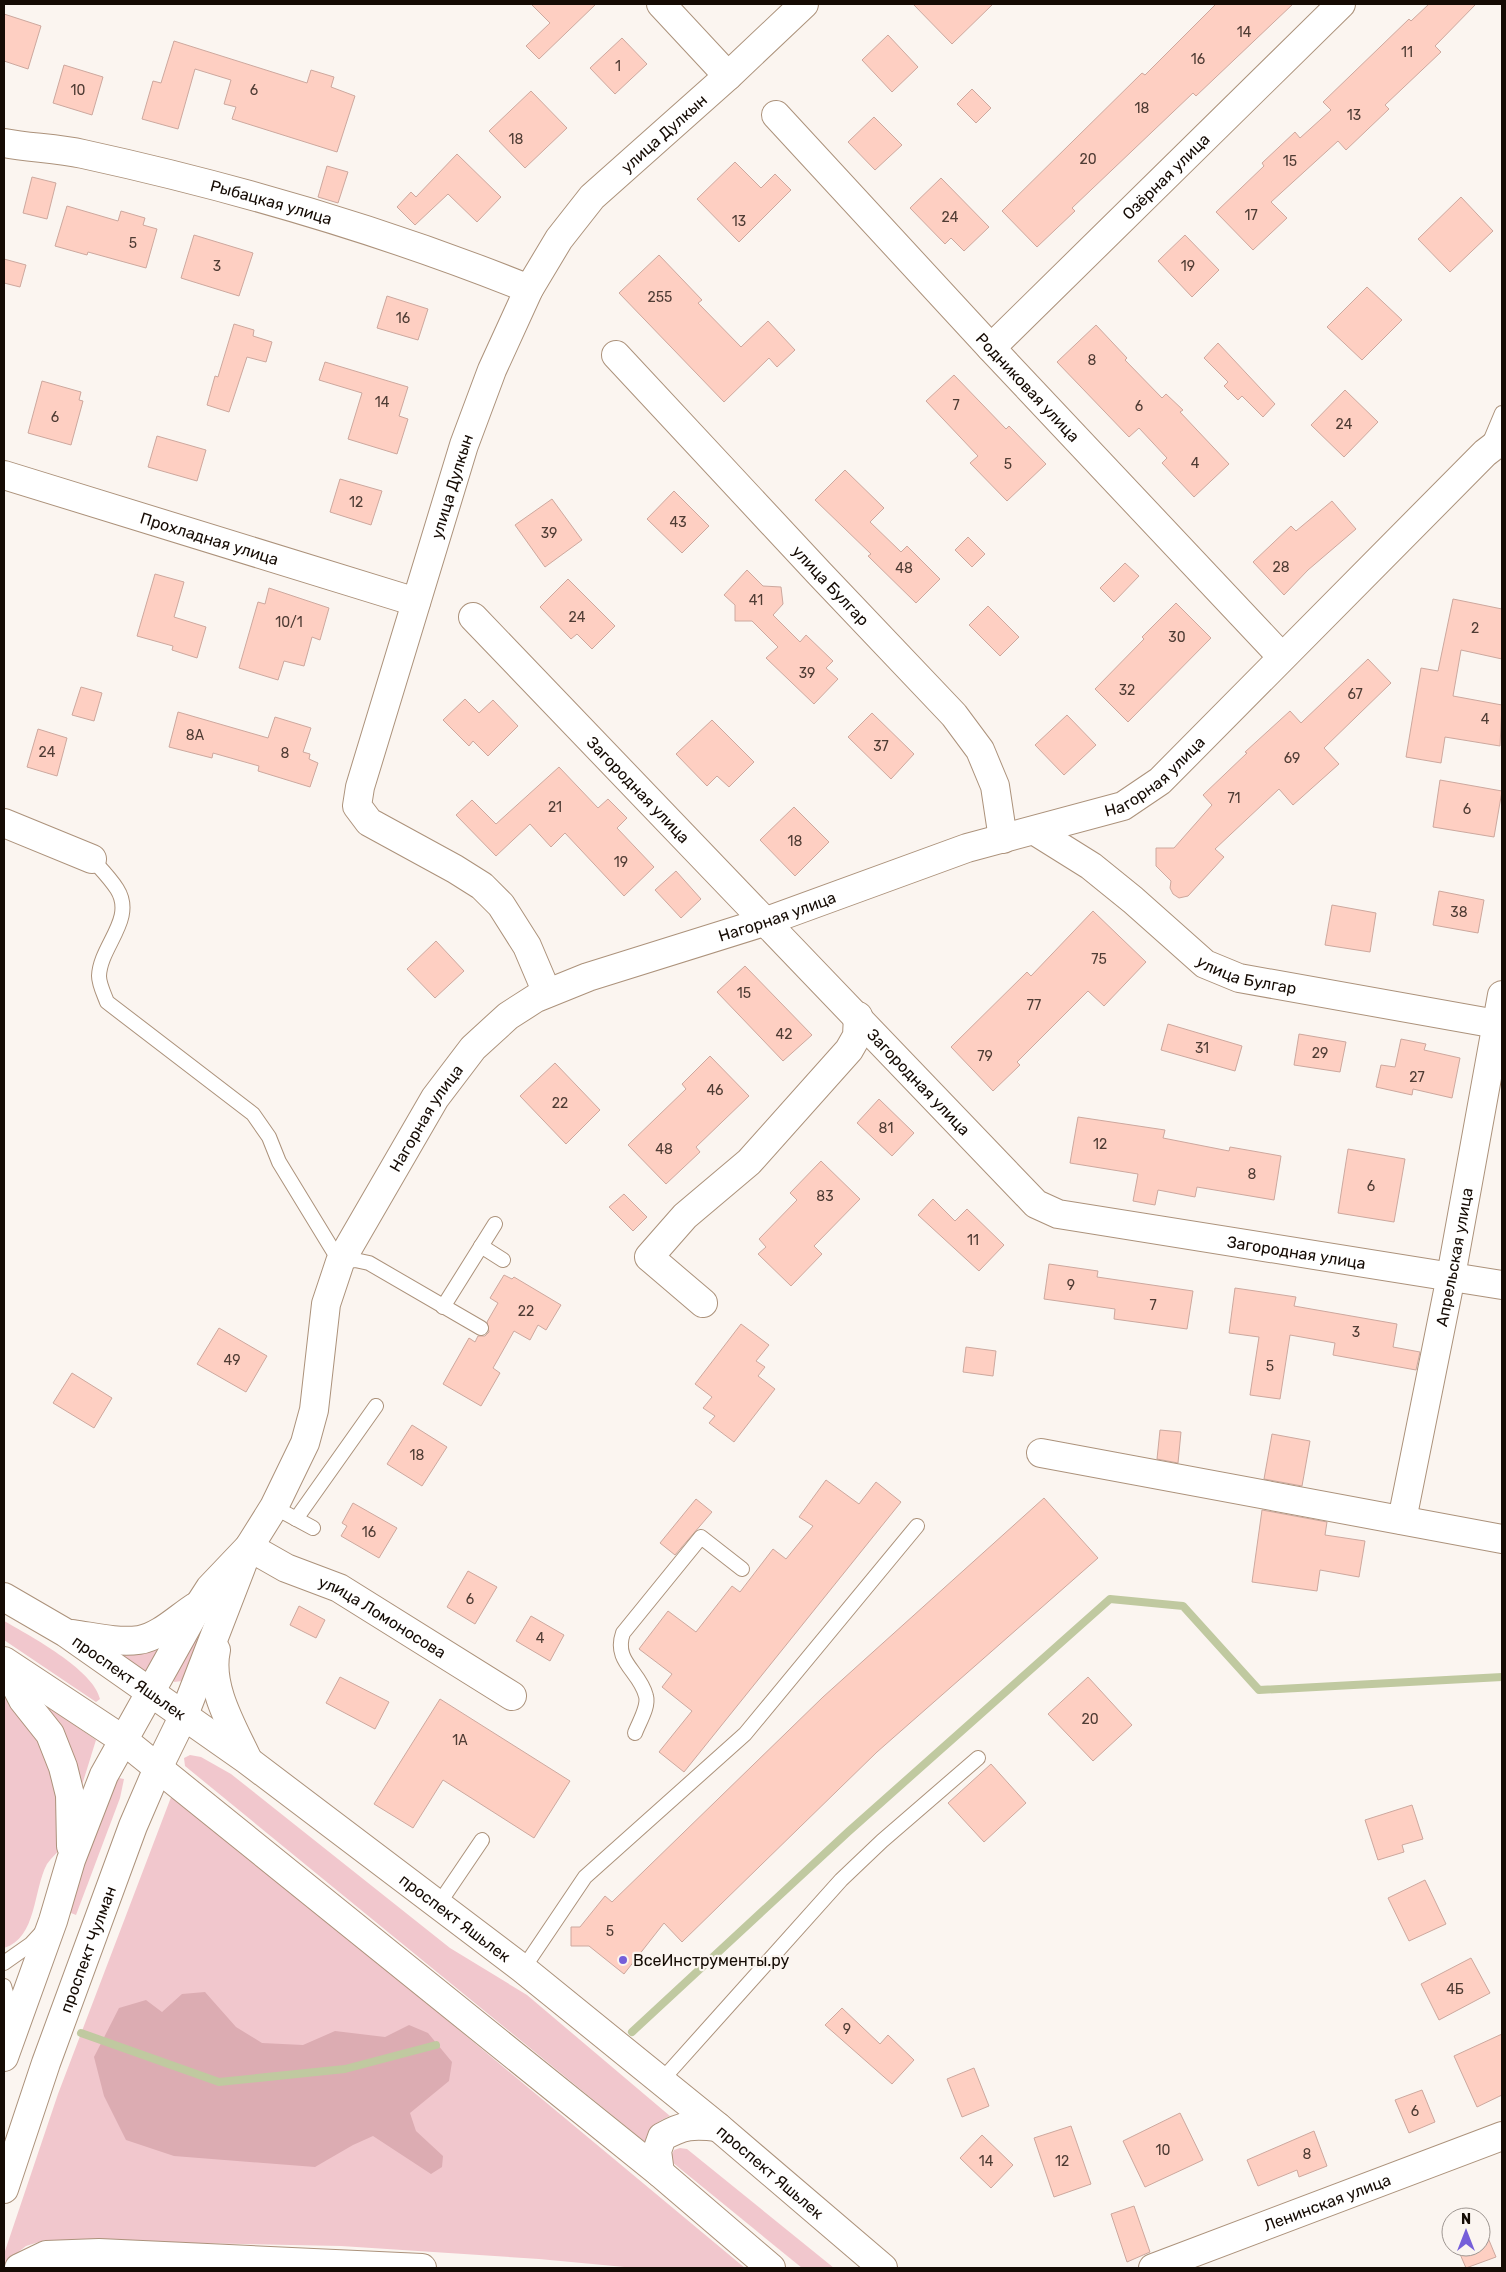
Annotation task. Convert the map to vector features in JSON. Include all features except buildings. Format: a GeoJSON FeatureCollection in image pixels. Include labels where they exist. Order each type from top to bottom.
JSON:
{"type":"FeatureCollection","features":[{"type":"Feature","properties":{"kind":"street"},"geometry":{"type":"LineString","coordinates":[[661,4],[728,76]]}},
{"type":"Feature","properties":{"kind":"street","name":"улица Дулкын"},"geometry":{"type":"LineString","coordinates":[[547,993],[527,946],[501,905],[482,886],[455,869],[369,822],[357,806],[360,787],[464,446],[492,370],[529,289],[559,239],[592,196],[728,76],[804,4]]}},
{"type":"Feature","properties":{"kind":"street","name":"Озёрная улица"},"geometry":{"type":"LineString","coordinates":[[991,348],[1341,4]]}},
{"type":"Feature","properties":{"kind":"street","name":"Родниковая улица"},"geometry":{"type":"LineString","coordinates":[[776,115],[991,348],[1282,657]]}},
{"type":"Feature","properties":{"kind":"street","name":"Рыбацкая улица"},"geometry":{"type":"LineString","coordinates":[[4,143],[81,153],[285,206],[453,259],[529,289]]}},
{"type":"Feature","properties":{"kind":"street","name":"улица Булгар"},"geometry":{"type":"LineString","coordinates":[[616,355],[954,715],[980,750],[995,786],[1003,839]]}},
{"type":"Feature","properties":{"kind":"street","name":"Нагорная улица"},"geometry":{"type":"LineString","coordinates":[[248,1547],[285,1513],[314,1410],[326,1304],[340,1262],[435,1098],[473,1048],[508,1016],[547,993],[588,977],[767,922],[967,848],[1123,806],[1160,781],[1494,446]]}},
{"type":"Feature","properties":{"kind":"street","name":"Прохладная улица"},"geometry":{"type":"LineString","coordinates":[[4,475],[416,602]]}},
{"type":"Feature","properties":{"kind":"street","name":"Загородная улица"},"geometry":{"type":"LineString","coordinates":[[473,617],[858,1016],[1036,1204],[1058,1214],[1502,1285]]}},
{"type":"Feature","properties":{"kind":"street"},"geometry":{"type":"LineString","coordinates":[[4,823],[92,859]]}},
{"type":"Feature","properties":{"kind":"street","name":"улица Булгар"},"geometry":{"type":"LineString","coordinates":[[1035,831],[1091,866],[1134,900],[1205,964],[1239,978],[1500,1024]]}},
{"type":"Feature","properties":{"kind":"street","name":"Апрельская улица"},"geometry":{"type":"LineString","coordinates":[[1402,1520],[1500,1024],[1502,995]]}},
{"type":"Feature","properties":{"kind":"street"},"geometry":{"type":"LineString","coordinates":[[703,1303],[649,1257],[684,1216],[749,1162],[849,1050],[857,1036],[858,1016]]}},
{"type":"Feature","properties":{"kind":"street"},"geometry":{"type":"LineString","coordinates":[[1041,1453],[1502,1538]]}},
{"type":"Feature","properties":{"kind":"street"},"geometry":{"type":"LineString","coordinates":[[8,2044],[53,1921],[71,1860],[104,1775],[122,1739],[151,1692],[199,1605],[210,1588],[248,1547]]}},
{"type":"Feature","properties":{"kind":"street"},"geometry":{"type":"LineString","coordinates":[[247,1760],[217,1687],[214,1658],[223,1617],[248,1547]]}},
{"type":"Feature","properties":{"kind":"street","name":"улица Ломоносова"},"geometry":{"type":"LineString","coordinates":[[248,1547],[286,1568],[339,1588],[512,1696]]}},
{"type":"Feature","properties":{"kind":"street","name":"проспект Яшьлек"},"geometry":{"type":"LineString","coordinates":[[4,1597],[66,1633],[247,1760],[522,1969],[718,2127],[883,2268]]}},
{"type":"Feature","properties":{"kind":"street"},"geometry":{"type":"LineString","coordinates":[[66,1633],[114,1640],[139,1640],[162,1631],[199,1605]]}},
{"type":"Feature","properties":{"kind":"street","name":"проспект Чулман"},"geometry":{"type":"LineString","coordinates":[[4,2189],[46,2063],[133,1826],[184,1715],[223,1617]]}},
{"type":"Feature","properties":{"kind":"street"},"geometry":{"type":"LineString","coordinates":[[4,1662],[122,1739],[660,2173],[771,2268]]}},
{"type":"Feature","properties":{"kind":"street"},"geometry":{"type":"LineString","coordinates":[[4,1662],[23,1700],[50,1734],[64,1767],[70,1795],[71,1860]]}},
{"type":"Feature","properties":{"kind":"street"},"geometry":{"type":"LineString","coordinates":[[660,2173],[657,2151],[662,2137],[679,2127],[697,2125],[718,2127]]}},
{"type":"Feature","properties":{"kind":"street","name":"Ленинская улица"},"geometry":{"type":"LineString","coordinates":[[1153,2268],[1502,2136]]}},
{"type":"Feature","properties":{"kind":"street"},"geometry":{"type":"LineString","coordinates":[[19,2268],[46,2255],[99,2253],[301,2264],[422,2268]]}},
{"type":"Feature","properties":{"kind":"lane"},"geometry":{"type":"LineString","coordinates":[[1494,446],[1502,413]]}},
{"type":"Feature","properties":{"kind":"lane"},"geometry":{"type":"LineString","coordinates":[[92,859],[118,890],[123,906],[120,923],[102,958],[99,978],[107,1002],[253,1114],[269,1137],[279,1162],[340,1262],[355,1260],[369,1263],[481,1328]]}},
{"type":"Feature","properties":{"kind":"lane"},"geometry":{"type":"LineString","coordinates":[[442,1307],[495,1224]]}},
{"type":"Feature","properties":{"kind":"lane"},"geometry":{"type":"LineString","coordinates":[[481,1246],[503,1260]]}},
{"type":"Feature","properties":{"kind":"lane"},"geometry":{"type":"LineString","coordinates":[[314,1528],[285,1513],[376,1406]]}},
{"type":"Feature","properties":{"kind":"lane"},"geometry":{"type":"LineString","coordinates":[[522,1969],[585,1878],[745,1734],[917,1526]]}},
{"type":"Feature","properties":{"kind":"lane"},"geometry":{"type":"LineString","coordinates":[[635,1733],[646,1707],[646,1696],[622,1654],[619,1644],[623,1633],[701,1537],[742,1568]]}},
{"type":"Feature","properties":{"kind":"lane"},"geometry":{"type":"LineString","coordinates":[[661,2081],[841,1880],[882,1841],[978,1758]]}},
{"type":"Feature","properties":{"kind":"lane"},"geometry":{"type":"LineString","coordinates":[[438,1906],[482,1840]]}},
{"type":"Feature","properties":{"kind":"lane"},"geometry":{"type":"LineString","coordinates":[[4,1963],[31,1944],[53,1921]]}},
{"type":"Feature","properties":{"kind":"lane"},"geometry":{"type":"LineString","coordinates":[[4,1986],[11,2010],[8,2044]]}},
{"type":"Feature","properties":{"kind":"shaded area"},"geometry":{"type":"Polygon","coordinates":[[[222,1599],[182,1681],[174,1682],[174,1678],[208,1609],[222,1599]]]}},
{"type":"Feature","properties":{"kind":"shaded area"},"geometry":{"type":"Polygon","coordinates":[[[4,1621],[44,1644],[74,1665],[95,1688],[100,1699],[96,1702],[4,1640],[4,1621]]]}},
{"type":"Feature","properties":{"kind":"shaded area"},"geometry":{"type":"Polygon","coordinates":[[[168,1636],[152,1678],[103,1648],[168,1636]]]}},
{"type":"Feature","properties":{"kind":"shaded area"},"geometry":{"type":"Polygon","coordinates":[[[4,1695],[32,1723],[58,1771],[63,1846],[47,1864],[42,1875],[33,1912],[23,1934],[15,1943],[4,1948],[4,1695]]]}},
{"type":"Feature","properties":{"kind":"shaded area"},"geometry":{"type":"Polygon","coordinates":[[[34,1697],[96,1740],[78,1798],[34,1697]]]}},
{"type":"Feature","properties":{"kind":"shaded area"},"geometry":{"type":"Polygon","coordinates":[[[190,1755],[201,1757],[231,1774],[450,1948],[527,1995],[670,2116],[654,2126],[645,2142],[185,1766],[184,1758],[190,1755]]]}},
{"type":"Feature","properties":{"kind":"shaded area"},"geometry":{"type":"Polygon","coordinates":[[[119,1778],[124,1779],[120,1798],[76,1915],[66,1911],[110,1787],[119,1778]]]}},
{"type":"Feature","properties":{"kind":"shaded area"},"geometry":{"type":"Polygon","coordinates":[[[173,1792],[745,2268],[635,2268],[539,2259],[341,2246],[45,2240],[26,2246],[4,2263],[4,2254],[58,2094],[173,1792]]]}},
{"type":"Feature","properties":{"kind":"shaded area"},"geometry":{"type":"Polygon","coordinates":[[[205,1992],[236,2027],[262,2043],[303,2045],[335,2031],[385,2037],[409,2025],[428,2033],[452,2062],[449,2081],[410,2113],[416,2131],[443,2156],[442,2167],[431,2174],[373,2136],[315,2167],[174,2156],[126,2140],[104,2096],[94,2057],[119,2008],[146,2000],[162,2012],[182,1994],[205,1992]]]}},
{"type":"Feature","properties":{"kind":"shaded area"},"geometry":{"type":"Polygon","coordinates":[[[680,2148],[687,2149],[834,2268],[802,2268],[672,2162],[671,2156],[674,2150],[680,2148]]]}},
{"type":"Feature","properties":{"kind":"waterway"},"geometry":{"type":"LineString","coordinates":[[632,2032],[848,1832],[1110,1599],[1183,1606],[1259,1690],[1502,1677]]}},
{"type":"Feature","properties":{"kind":"waterway"},"geometry":{"type":"LineString","coordinates":[[81,2033],[219,2082],[345,2069],[436,2045]]}},
{"type":"Feature","properties":{"kind":"place","name":"ВсеИнструменты.ру"},"geometry":{"type":"Point","coordinates":[623,1960]}}]}
